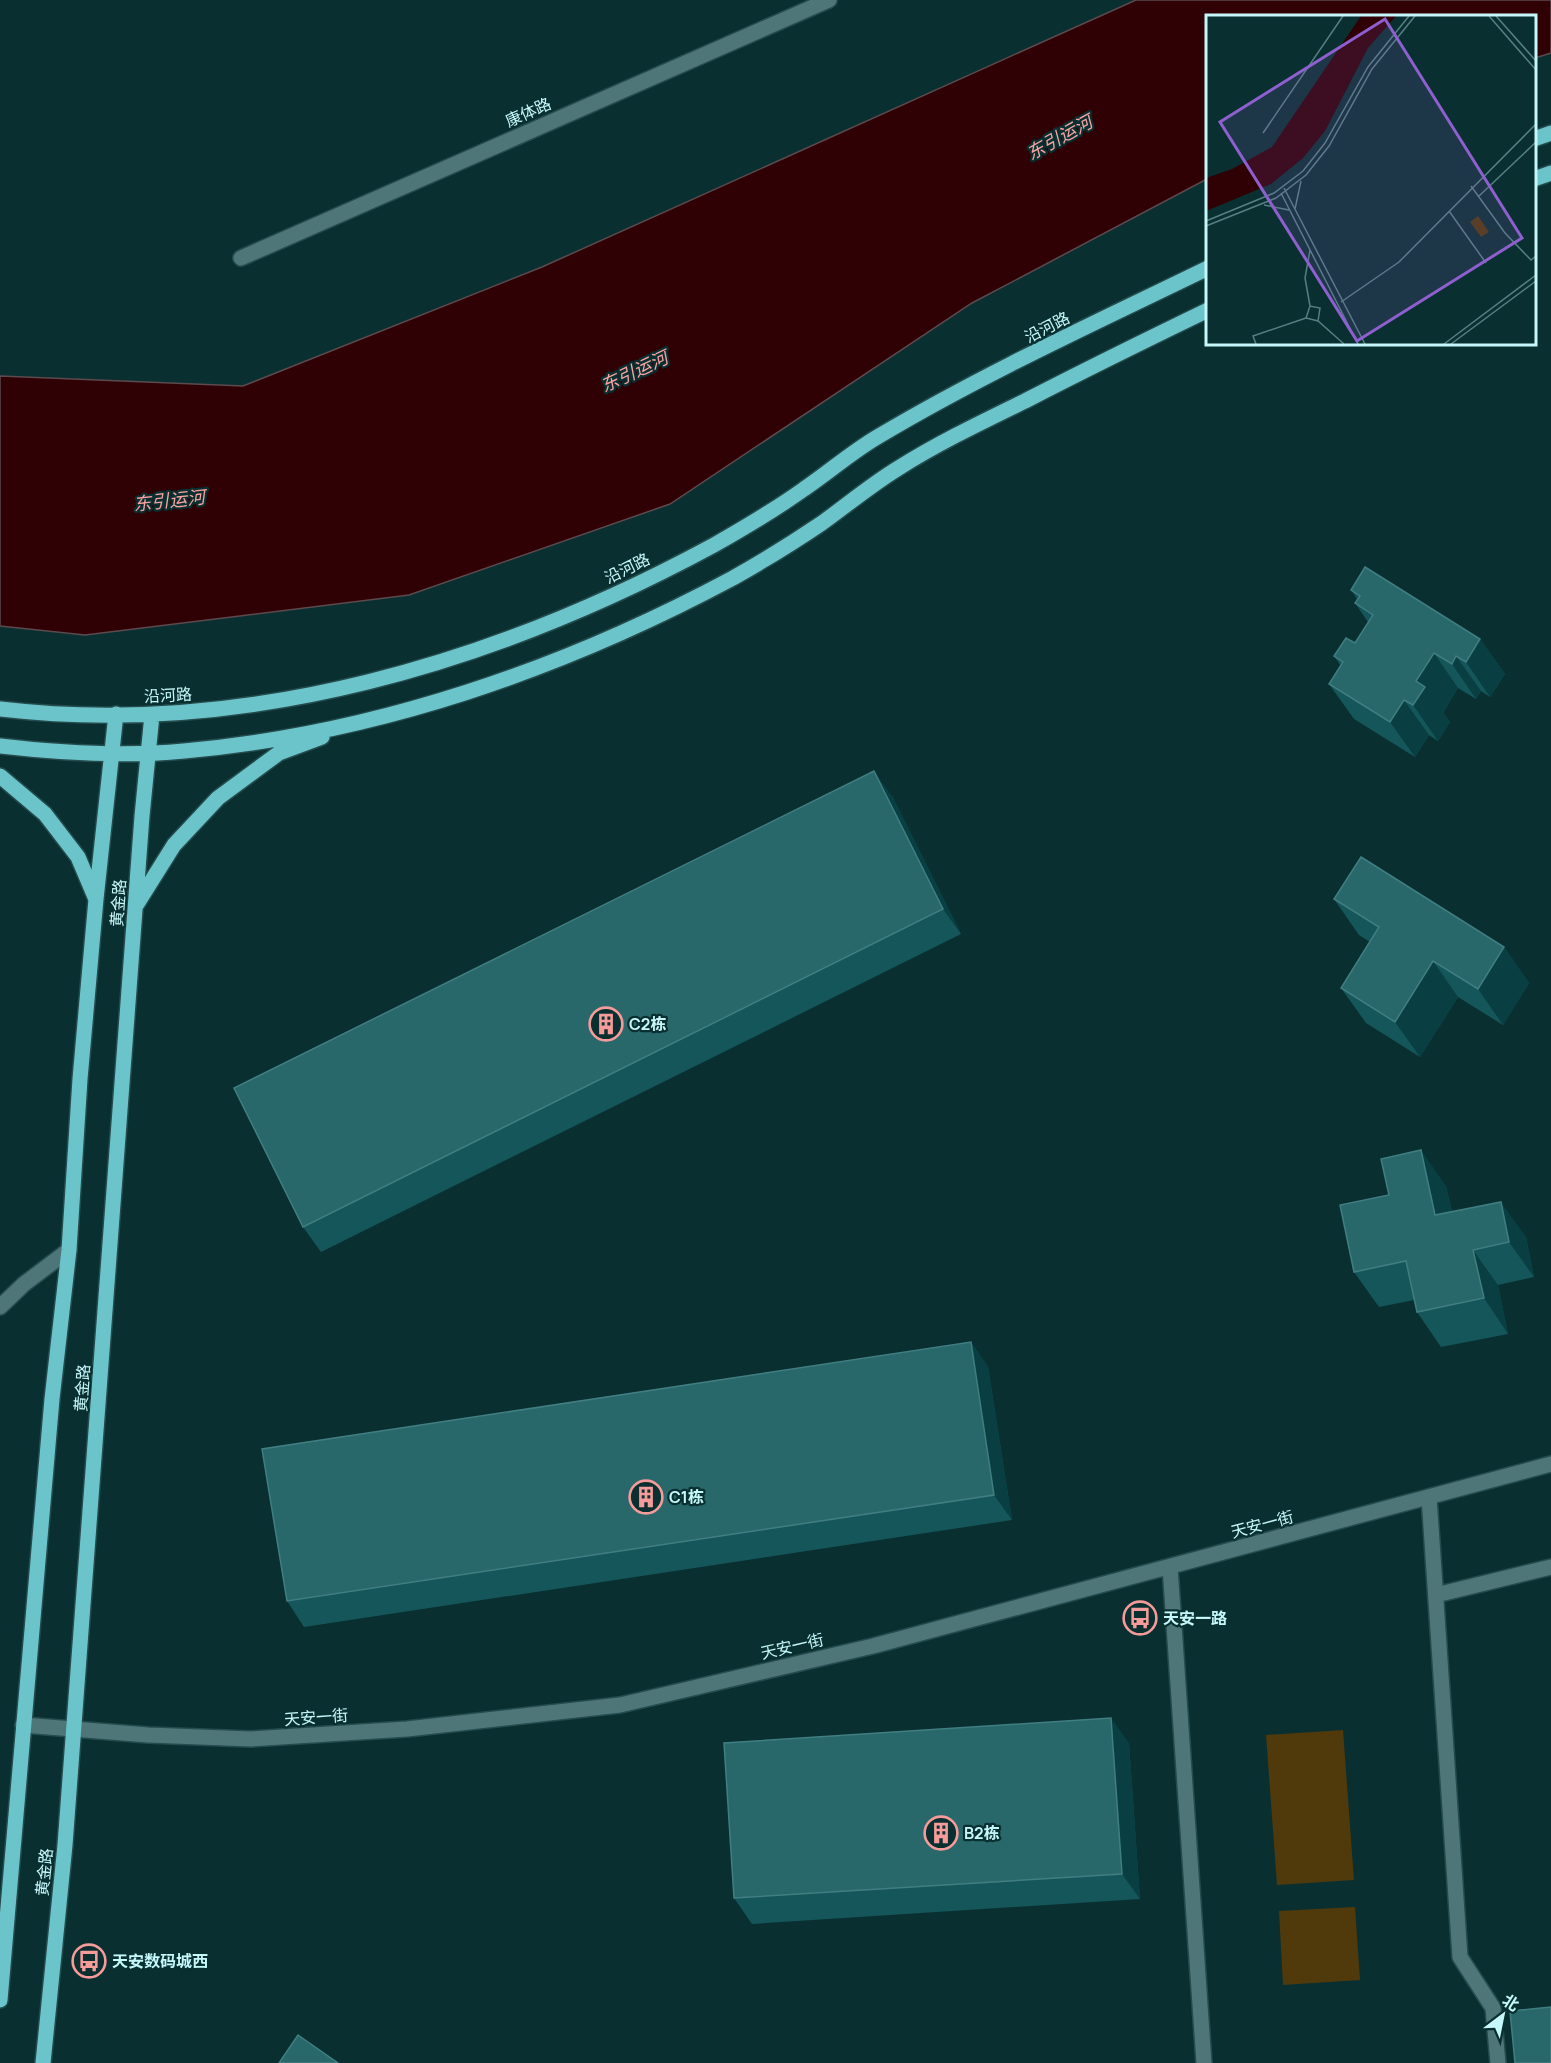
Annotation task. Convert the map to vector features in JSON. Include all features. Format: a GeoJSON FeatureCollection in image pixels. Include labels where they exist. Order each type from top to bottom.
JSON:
{"type":"FeatureCollection","features":[{"type":"Feature","properties":{"kind":"main road"},"geometry":{"type":"LineString","coordinates":[[1536,138],[1551,134]]}},
{"type":"Feature","properties":{"kind":"main road"},"geometry":{"type":"LineString","coordinates":[[1536,178],[1551,173]]}},
{"type":"Feature","properties":{"kind":"main road","name":"沿河路"},"geometry":{"type":"LineString","coordinates":[[0,709],[65,714],[152,715],[260,705],[352,685],[455,657],[621,591],[716,544],[799,492],[876,437],[999,371],[1206,269]]}},
{"type":"Feature","properties":{"kind":"main road"},"geometry":{"type":"LineString","coordinates":[[0,746],[59,752],[182,752],[257,742],[361,722],[456,697],[637,626],[734,577],[820,524],[897,469],[985,420],[1206,311]]}},
{"type":"Feature","properties":{"kind":"main road","name":"黄金路"},"geometry":{"type":"LineString","coordinates":[[0,2000],[52,1399],[69,1250],[80,1079],[96,899],[116,714]]}},
{"type":"Feature","properties":{"kind":"main road","name":"黄金路"},"geometry":{"type":"LineString","coordinates":[[43,2063],[65,1845],[152,715]]}},
{"type":"Feature","properties":{"kind":"main road"},"geometry":{"type":"LineString","coordinates":[[136,906],[174,846],[218,798],[279,753],[361,722]]}},
{"type":"Feature","properties":{"kind":"main road"},"geometry":{"type":"LineString","coordinates":[[0,776],[45,814],[78,857],[96,899]]}},
{"type":"Feature","properties":{"kind":"street","name":"康体路"},"geometry":{"type":"LineString","coordinates":[[241,258],[829,0]]}},
{"type":"Feature","properties":{"kind":"street"},"geometry":{"type":"LineString","coordinates":[[0,1307],[24,1284],[69,1250]]}},
{"type":"Feature","properties":{"kind":"street","name":"天安一街"},"geometry":{"type":"LineString","coordinates":[[23,1725],[251,1739],[407,1730],[620,1705],[873,1646],[1551,1464]]}},
{"type":"Feature","properties":{"kind":"street"},"geometry":{"type":"LineString","coordinates":[[1429,1497],[1460,1957],[1493,2008],[1498,2063]]}},
{"type":"Feature","properties":{"kind":"street"},"geometry":{"type":"LineString","coordinates":[[1170,1567],[1204,2063]]}},
{"type":"Feature","properties":{"kind":"street"},"geometry":{"type":"LineString","coordinates":[[1436,1595],[1551,1568]]}},
{"type":"Feature","properties":{"kind":"shaded area"},"geometry":{"type":"Polygon","coordinates":[[[1343,1730],[1354,1880],[1277,1885],[1266,1735],[1343,1730]]]}},
{"type":"Feature","properties":{"kind":"shaded area"},"geometry":{"type":"Polygon","coordinates":[[[1355,1907],[1360,1980],[1283,1985],[1279,1911],[1355,1907]]]}},
{"type":"Feature","properties":{"kind":"water","name":"东引运河"},"geometry":{"type":"Polygon","coordinates":[[[1136,0],[1551,0],[1551,53],[1536,58],[1536,15],[1206,15],[1206,180],[972,303],[670,504],[409,595],[85,635],[0,626],[0,376],[243,386],[542,267],[1136,0]]]}},
{"type":"Feature","properties":{"kind":"building"},"geometry":{"type":"Polygon","coordinates":[[[1365,567],[1480,639],[1466,662],[1456,656],[1452,664],[1434,653],[1416,681],[1425,687],[1413,705],[1404,700],[1390,722],[1329,684],[1343,662],[1334,656],[1346,638],[1355,643],[1373,615],[1355,603],[1360,596],[1351,590],[1365,567]]]}},
{"type":"Feature","properties":{"kind":"building","name":"C2栋"},"geometry":{"type":"Polygon","coordinates":[[[874,771],[943,909],[303,1227],[234,1088],[874,771]]]}},
{"type":"Feature","properties":{"kind":"building"},"geometry":{"type":"Polygon","coordinates":[[[1361,857],[1504,947],[1478,989],[1433,961],[1395,1022],[1341,988],[1379,927],[1334,899],[1361,857]]]}},
{"type":"Feature","properties":{"kind":"building"},"geometry":{"type":"Polygon","coordinates":[[[1421,1150],[1435,1215],[1501,1202],[1509,1242],[1473,1250],[1484,1298],[1417,1312],[1406,1261],[1354,1272],[1340,1205],[1389,1195],[1381,1159],[1421,1150]]]}},
{"type":"Feature","properties":{"kind":"building","name":"C1栋"},"geometry":{"type":"Polygon","coordinates":[[[971,1342],[994,1495],[287,1601],[262,1449],[971,1342]]]}},
{"type":"Feature","properties":{"kind":"building","name":"B2栋"},"geometry":{"type":"Polygon","coordinates":[[[1111,1718],[1122,1874],[734,1898],[724,1743],[1111,1718]]]}},
{"type":"Feature","properties":{"kind":"building"},"geometry":{"type":"Polygon","coordinates":[[[1551,2007],[1551,2063],[1515,2063],[1510,2011],[1551,2007]]]}},
{"type":"Feature","properties":{"kind":"building"},"geometry":{"type":"Polygon","coordinates":[[[298,2035],[338,2063],[279,2063],[298,2035]]]}},
{"type":"Feature","properties":{"kind":"place","name":"C2栋"},"geometry":{"type":"Point","coordinates":[606,1024]}},
{"type":"Feature","properties":{"kind":"place","name":"C1栋"},"geometry":{"type":"Point","coordinates":[646,1497]}},
{"type":"Feature","properties":{"kind":"place","name":"天安一路"},"geometry":{"type":"Point","coordinates":[1140,1618]}},
{"type":"Feature","properties":{"kind":"place","name":"B2栋"},"geometry":{"type":"Point","coordinates":[941,1833]}},
{"type":"Feature","properties":{"kind":"place","name":"天安数码城西"},"geometry":{"type":"Point","coordinates":[89,1961]}}]}
